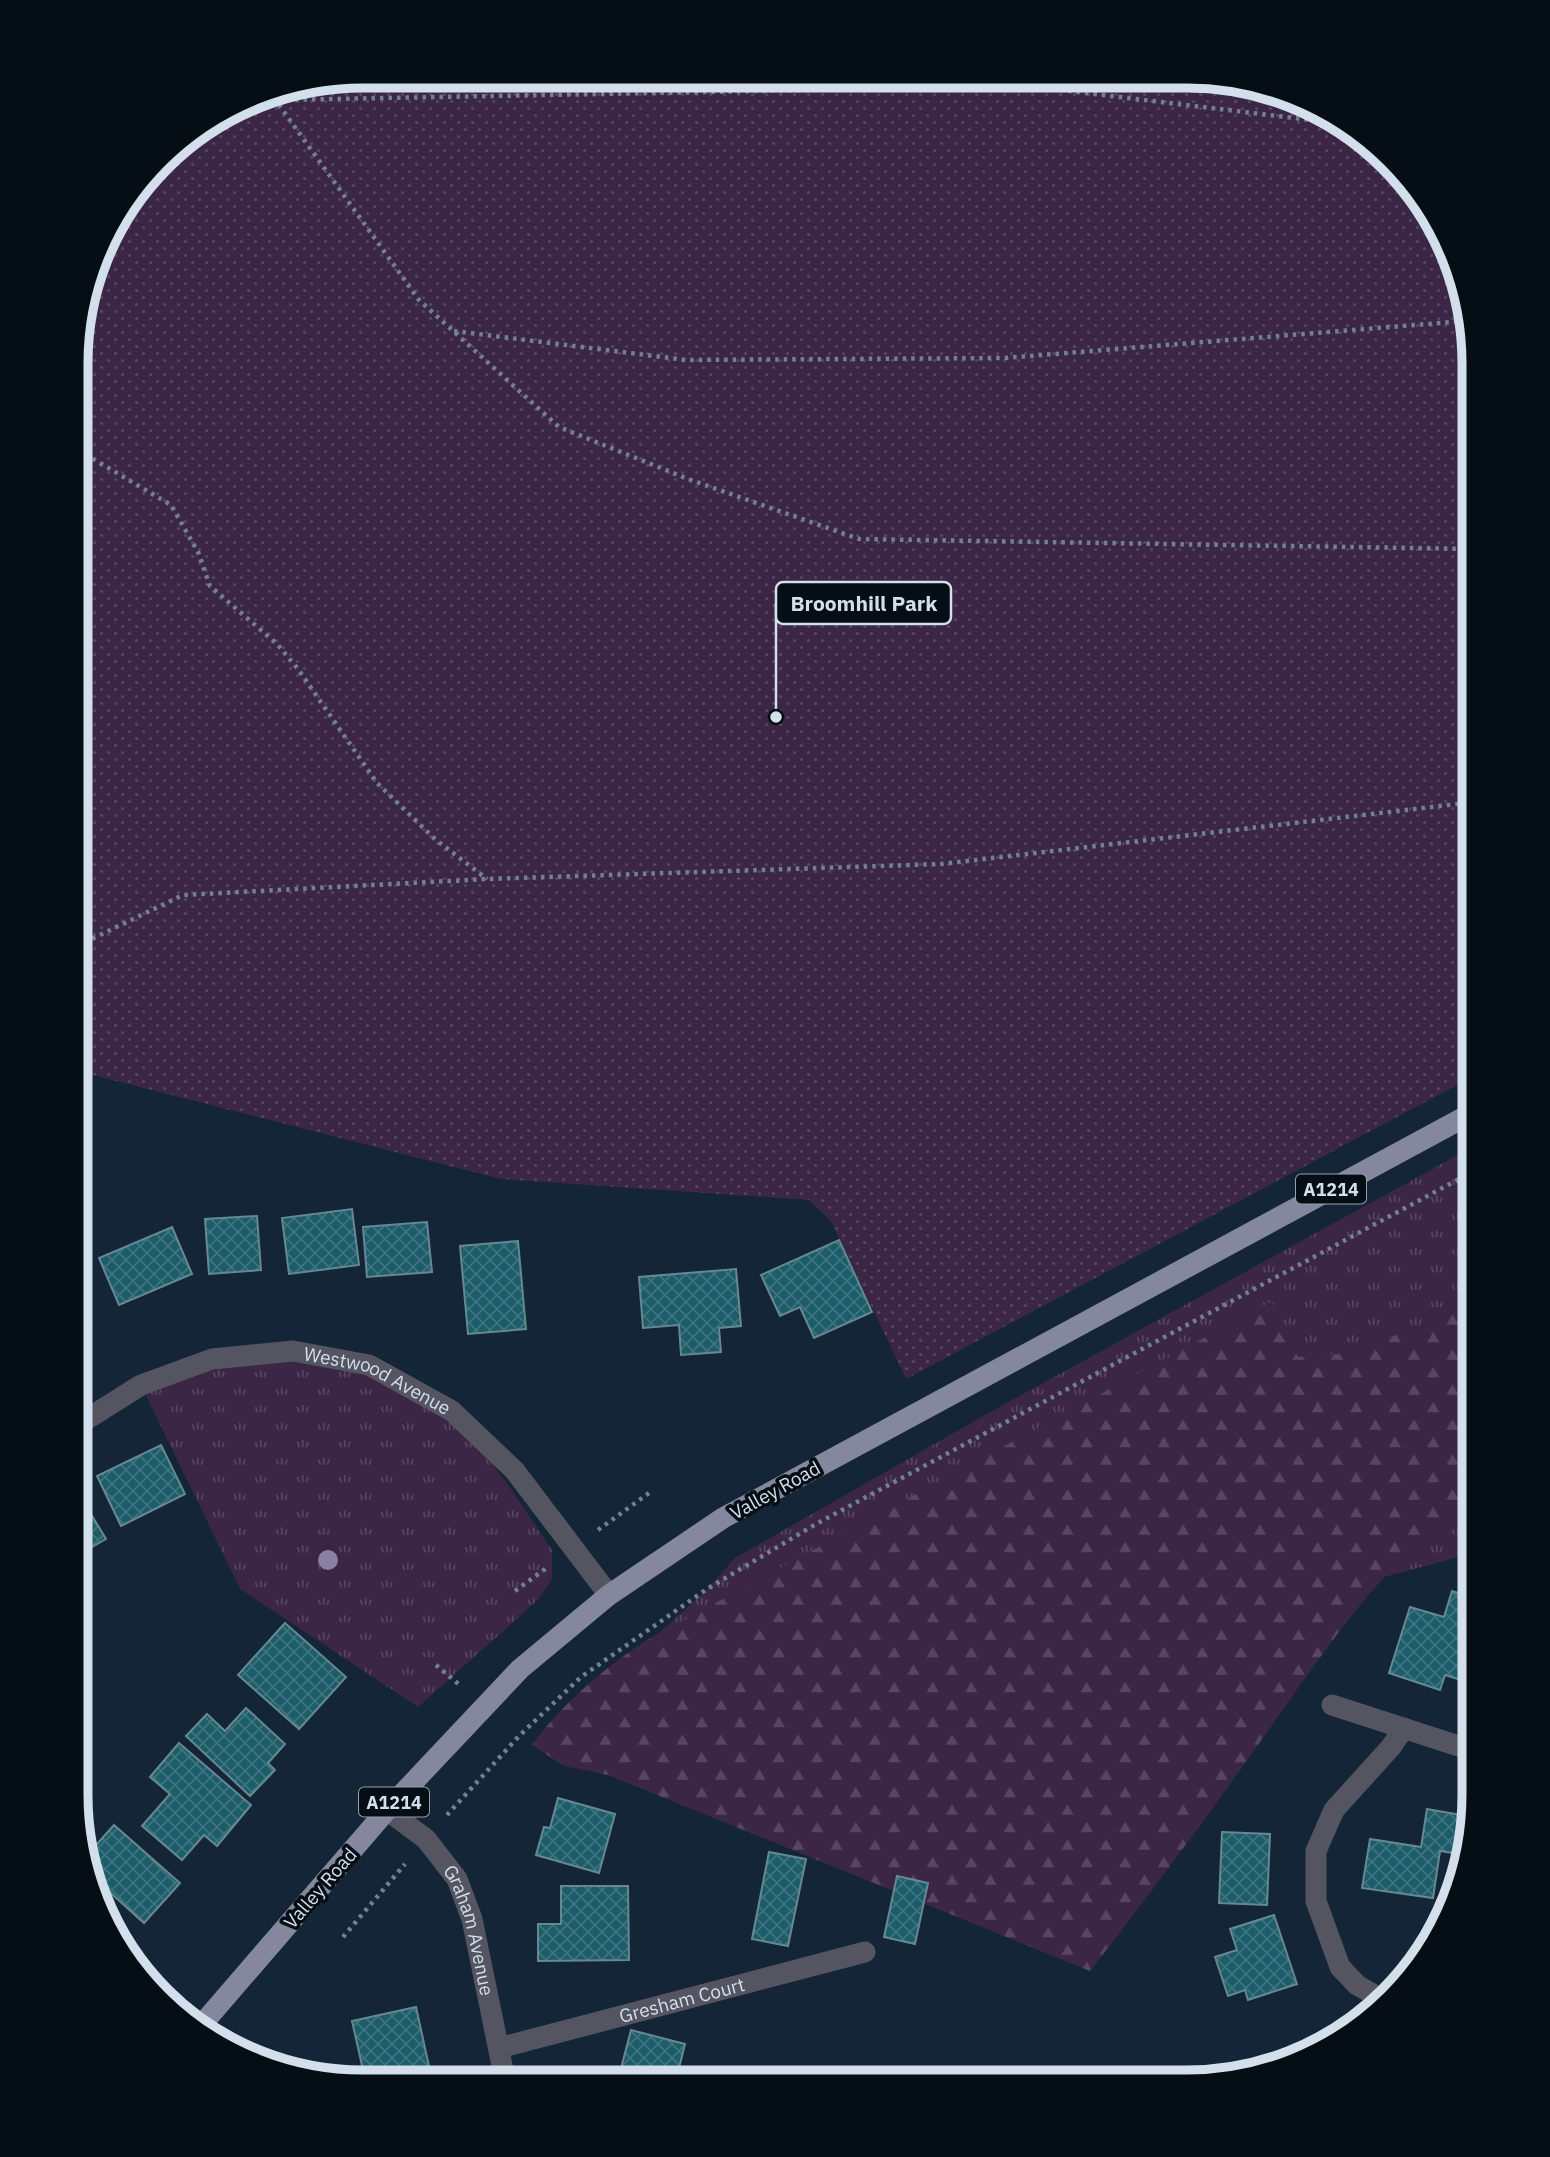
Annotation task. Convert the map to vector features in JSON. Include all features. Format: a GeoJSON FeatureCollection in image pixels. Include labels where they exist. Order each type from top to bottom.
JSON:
{"type":"FeatureCollection","features":[{"type":"Feature","properties":{"kind":"main road","name":"Valley Road"},"geometry":{"type":"LineString","coordinates":[[206,2020],[387,1810],[520,1669],[609,1595],[723,1518],[1462,1118]]}},
{"type":"Feature","properties":{"kind":"street","name":"Westwood Avenue"},"geometry":{"type":"LineString","coordinates":[[88,1418],[141,1385],[212,1359],[293,1351],[369,1365],[452,1410],[506,1462],[546,1509],[609,1595]]}},
{"type":"Feature","properties":{"kind":"street"},"geometry":{"type":"LineString","coordinates":[[1332,1705],[1462,1747]]}},
{"type":"Feature","properties":{"kind":"street"},"geometry":{"type":"LineString","coordinates":[[1375,1995],[1357,1985],[1340,1968],[1316,1901],[1316,1852],[1334,1810],[1391,1747],[1404,1728]]}},
{"type":"Feature","properties":{"kind":"street","name":"Graham Avenue"},"geometry":{"type":"LineString","coordinates":[[387,1810],[426,1839],[457,1879],[472,1919],[503,2070]]}},
{"type":"Feature","properties":{"kind":"street","name":"Gresham Court"},"geometry":{"type":"LineString","coordinates":[[499,2048],[864,1952]]}},
{"type":"Feature","properties":{"kind":"path"},"geometry":{"type":"LineString","coordinates":[[281,100],[921,88]]}},
{"type":"Feature","properties":{"kind":"path"},"geometry":{"type":"LineString","coordinates":[[1045,88],[1319,121]]}},
{"type":"Feature","properties":{"kind":"path"},"geometry":{"type":"LineString","coordinates":[[278,101],[419,300],[559,427],[688,478],[859,539],[1462,549]]}},
{"type":"Feature","properties":{"kind":"path"},"geometry":{"type":"LineString","coordinates":[[452,330],[686,360],[963,358],[1018,357],[1459,321]]}},
{"type":"Feature","properties":{"kind":"path"},"geometry":{"type":"LineString","coordinates":[[88,456],[171,505],[198,552],[210,586],[277,644],[298,669],[377,783],[436,840],[487,880]]}},
{"type":"Feature","properties":{"kind":"path"},"geometry":{"type":"LineString","coordinates":[[88,941],[183,895],[487,880],[941,864],[1462,804]]}},
{"type":"Feature","properties":{"kind":"path"},"geometry":{"type":"LineString","coordinates":[[343,1937],[519,1735],[581,1677],[708,1589],[816,1524],[1462,1177]]}},
{"type":"Feature","properties":{"kind":"green space"},"geometry":{"type":"Polygon","coordinates":[[[345,88],[1205,88],[1259,97],[1293,108],[1325,124],[1355,144],[1394,181],[1426,225],[1448,274],[1460,327],[1462,1082],[906,1379],[831,1221],[809,1200],[501,1179],[88,1074],[88,345],[97,291],[108,257],[124,225],[144,195],[181,156],[225,124],[274,102],[345,88]]]}},
{"type":"Feature","properties":{"kind":"green space"},"geometry":{"type":"Polygon","coordinates":[[[1462,1153],[1462,1556],[1342,1588],[574,1712],[707,1589],[735,1558],[985,1415],[1462,1153]]]}},
{"type":"Feature","properties":{"kind":"green space"},"geometry":{"type":"Polygon","coordinates":[[[1272,1301],[1298,1357],[1353,1353],[1462,1307],[1462,1506],[1410,1550],[1354,1613],[1195,1833],[1090,1971],[608,1775],[564,1766],[532,1745],[585,1687],[647,1640],[1272,1301]]]}},
{"type":"Feature","properties":{"kind":"green space"},"geometry":{"type":"Polygon","coordinates":[[[293,1351],[369,1365],[452,1411],[508,1485],[552,1550],[552,1579],[538,1600],[418,1707],[240,1589],[141,1385],[293,1351]]]}},
{"type":"Feature","properties":{"kind":"building"},"geometry":{"type":"Polygon","coordinates":[[[352,1209],[359,1265],[289,1274],[282,1218],[352,1209]]]}},
{"type":"Feature","properties":{"kind":"building"},"geometry":{"type":"Polygon","coordinates":[[[257,1216],[261,1270],[209,1274],[205,1219],[257,1216]]]}},
{"type":"Feature","properties":{"kind":"building"},"geometry":{"type":"Polygon","coordinates":[[[427,1222],[432,1272],[367,1277],[363,1227],[427,1222]]]}},
{"type":"Feature","properties":{"kind":"building"},"geometry":{"type":"Polygon","coordinates":[[[172,1227],[192,1274],[119,1305],[99,1258],[172,1227]]]}},
{"type":"Feature","properties":{"kind":"building"},"geometry":{"type":"Polygon","coordinates":[[[839,1240],[872,1312],[814,1338],[800,1307],[780,1316],[761,1275],[839,1240]]]}},
{"type":"Feature","properties":{"kind":"building"},"geometry":{"type":"Polygon","coordinates":[[[518,1241],[526,1329],[468,1334],[460,1246],[518,1241]]]}},
{"type":"Feature","properties":{"kind":"building"},"geometry":{"type":"Polygon","coordinates":[[[736,1269],[741,1326],[719,1328],[721,1352],[681,1355],[679,1325],[643,1328],[639,1277],[736,1269]]]}},
{"type":"Feature","properties":{"kind":"building"},"geometry":{"type":"Polygon","coordinates":[[[161,1445],[185,1494],[121,1526],[97,1476],[161,1445]]]}},
{"type":"Feature","properties":{"kind":"building"},"geometry":{"type":"Polygon","coordinates":[[[88,1509],[106,1539],[88,1549],[88,1509]]]}},
{"type":"Feature","properties":{"kind":"building"},"geometry":{"type":"Polygon","coordinates":[[[1452,1591],[1462,1594],[1462,1680],[1445,1675],[1440,1690],[1389,1673],[1410,1607],[1444,1617],[1452,1591]]]}},
{"type":"Feature","properties":{"kind":"building"},"geometry":{"type":"Polygon","coordinates":[[[285,1623],[346,1677],[299,1729],[238,1675],[285,1623]]]}},
{"type":"Feature","properties":{"kind":"building"},"geometry":{"type":"Polygon","coordinates":[[[246,1708],[285,1744],[268,1763],[275,1770],[250,1796],[186,1736],[207,1714],[225,1731],[246,1708]]]}},
{"type":"Feature","properties":{"kind":"building"},"geometry":{"type":"Polygon","coordinates":[[[179,1743],[251,1805],[217,1846],[204,1835],[182,1860],[142,1826],[170,1794],[150,1777],[179,1743]]]}},
{"type":"Feature","properties":{"kind":"building"},"geometry":{"type":"Polygon","coordinates":[[[558,1798],[615,1814],[599,1873],[536,1855],[544,1827],[550,1828],[558,1798]]]}},
{"type":"Feature","properties":{"kind":"building"},"geometry":{"type":"Polygon","coordinates":[[[1427,1809],[1462,1815],[1456,1853],[1440,1851],[1433,1898],[1362,1888],[1370,1839],[1421,1847],[1427,1809]]]}},
{"type":"Feature","properties":{"kind":"building"},"geometry":{"type":"Polygon","coordinates":[[[114,1825],[180,1883],[144,1923],[103,1886],[93,1848],[114,1825]]]}},
{"type":"Feature","properties":{"kind":"building"},"geometry":{"type":"Polygon","coordinates":[[[1222,1832],[1270,1834],[1267,1905],[1219,1903],[1222,1832]]]}},
{"type":"Feature","properties":{"kind":"building"},"geometry":{"type":"Polygon","coordinates":[[[769,1852],[806,1859],[788,1946],[752,1939],[769,1852]]]}},
{"type":"Feature","properties":{"kind":"building"},"geometry":{"type":"Polygon","coordinates":[[[897,1876],[928,1883],[915,1944],[884,1937],[897,1876]]]}},
{"type":"Feature","properties":{"kind":"building"},"geometry":{"type":"Polygon","coordinates":[[[561,1886],[628,1886],[629,1960],[538,1961],[538,1924],[561,1924],[561,1886]]]}},
{"type":"Feature","properties":{"kind":"building"},"geometry":{"type":"Polygon","coordinates":[[[1274,1915],[1297,1984],[1248,2000],[1245,1990],[1228,1996],[1215,1957],[1237,1950],[1230,1929],[1274,1915]]]}},
{"type":"Feature","properties":{"kind":"building"},"geometry":{"type":"Polygon","coordinates":[[[416,2007],[430,2070],[363,2070],[352,2021],[416,2007]]]}},
{"type":"Feature","properties":{"kind":"building"},"geometry":{"type":"Polygon","coordinates":[[[631,2030],[685,2044],[678,2070],[621,2070],[631,2030]]]}},
{"type":"Feature","properties":{"kind":"place","name":"Broomhill Park"},"geometry":{"type":"Point","coordinates":[776,717]}}]}
